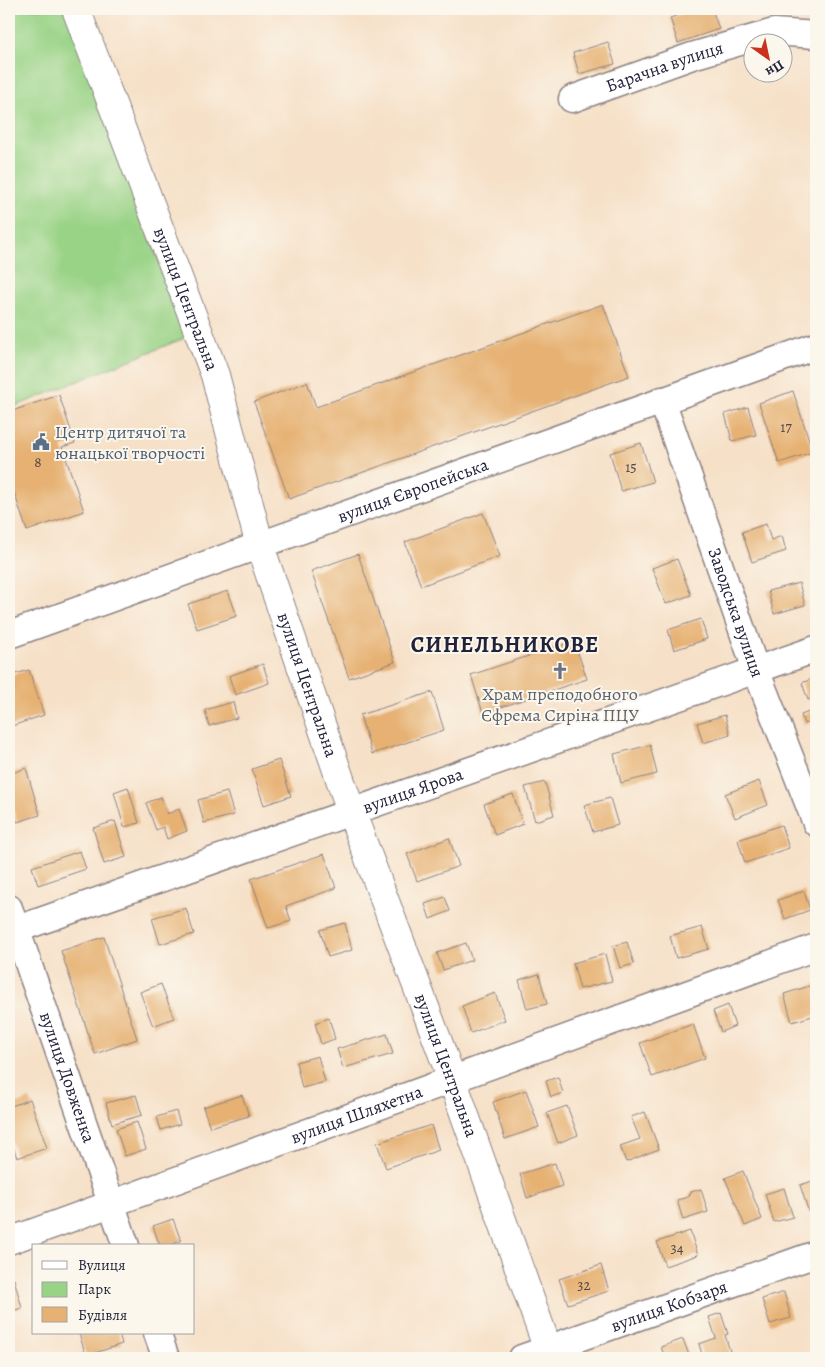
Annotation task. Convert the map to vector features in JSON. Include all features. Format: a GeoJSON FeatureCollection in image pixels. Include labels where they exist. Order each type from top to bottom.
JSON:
{"type":"FeatureCollection","features":[{"type":"Feature","properties":{"kind":"main road","name":"вулиця Центральна"},"geometry":{"type":"LineString","coordinates":[[76,9],[215,375],[260,546],[351,811],[452,1079],[549,1354]]}},
{"type":"Feature","properties":{"kind":"street","name":"Барачна вулиця"},"geometry":{"type":"LineString","coordinates":[[572,99],[692,56],[774,32],[816,36]]}},
{"type":"Feature","properties":{"kind":"street","name":"вулиця Європейська"},"geometry":{"type":"LineString","coordinates":[[9,635],[816,346]]}},
{"type":"Feature","properties":{"kind":"street","name":"Заводська вулиця"},"geometry":{"type":"LineString","coordinates":[[662,400],[756,670],[816,823]]}},
{"type":"Feature","properties":{"kind":"street","name":"вулиця Ярова"},"geometry":{"type":"LineString","coordinates":[[11,923],[351,811],[816,649]]}},
{"type":"Feature","properties":{"kind":"street","name":"вулиця Довженка"},"geometry":{"type":"LineString","coordinates":[[11,923],[125,1244]]}},
{"type":"Feature","properties":{"kind":"street","name":"вулиця Шляхетна"},"geometry":{"type":"LineString","coordinates":[[9,1241],[816,947]]}},
{"type":"Feature","properties":{"kind":"street","name":"вулиця Кобзаря"},"geometry":{"type":"LineString","coordinates":[[522,1358],[549,1354],[816,1254]]}},
{"type":"Feature","properties":{"kind":"street"},"geometry":{"type":"LineString","coordinates":[[158,1334],[166,1358]]}},
{"type":"Feature","properties":{"kind":"green space"},"geometry":{"type":"Polygon","coordinates":[[[9,9],[66,9],[187,337],[9,409],[9,9]]]}},
{"type":"Feature","properties":{"kind":"building"},"geometry":{"type":"Polygon","coordinates":[[[696,9],[712,9],[719,29],[678,43],[670,18],[696,9]]]}},
{"type":"Feature","properties":{"kind":"building"},"geometry":{"type":"Polygon","coordinates":[[[608,42],[615,64],[579,74],[573,53],[608,42]]]}},
{"type":"Feature","properties":{"kind":"building"},"geometry":{"type":"Polygon","coordinates":[[[603,304],[629,376],[289,499],[254,402],[307,382],[316,407],[603,304]]]}},
{"type":"Feature","properties":{"kind":"building"},"geometry":{"type":"Polygon","coordinates":[[[793,391],[813,452],[779,463],[759,403],[793,391]]]}},
{"type":"Feature","properties":{"kind":"building"},"geometry":{"type":"Polygon","coordinates":[[[59,395],[75,443],[62,447],[84,511],[27,531],[9,477],[9,412],[59,395]]]}},
{"type":"Feature","properties":{"kind":"building"},"geometry":{"type":"Polygon","coordinates":[[[748,407],[756,435],[732,441],[725,414],[748,407]]]}},
{"type":"Feature","properties":{"kind":"building"},"geometry":{"type":"Polygon","coordinates":[[[641,443],[653,482],[621,491],[610,453],[641,443]]]}},
{"type":"Feature","properties":{"kind":"building"},"geometry":{"type":"Polygon","coordinates":[[[483,513],[500,556],[421,586],[405,542],[483,513]]]}},
{"type":"Feature","properties":{"kind":"building"},"geometry":{"type":"Polygon","coordinates":[[[766,524],[771,540],[782,536],[786,551],[752,562],[742,532],[766,524]]]}},
{"type":"Feature","properties":{"kind":"building"},"geometry":{"type":"Polygon","coordinates":[[[358,554],[395,662],[349,678],[311,571],[358,554]]]}},
{"type":"Feature","properties":{"kind":"building"},"geometry":{"type":"Polygon","coordinates":[[[677,559],[691,595],[666,604],[652,568],[677,559]]]}},
{"type":"Feature","properties":{"kind":"building"},"geometry":{"type":"Polygon","coordinates":[[[799,583],[805,605],[774,614],[768,591],[799,583]]]}},
{"type":"Feature","properties":{"kind":"building"},"geometry":{"type":"Polygon","coordinates":[[[228,591],[237,616],[197,629],[188,604],[228,591]]]}},
{"type":"Feature","properties":{"kind":"building"},"geometry":{"type":"Polygon","coordinates":[[[701,619],[707,639],[674,650],[668,630],[701,619]]]}},
{"type":"Feature","properties":{"kind":"building"},"geometry":{"type":"Polygon","coordinates":[[[574,641],[587,679],[483,713],[471,675],[574,641]]]}},
{"type":"Feature","properties":{"kind":"building"},"geometry":{"type":"Polygon","coordinates":[[[263,664],[269,683],[235,695],[229,676],[263,664]]]}},
{"type":"Feature","properties":{"kind":"building"},"geometry":{"type":"Polygon","coordinates":[[[29,670],[44,715],[9,727],[9,676],[29,670]]]}},
{"type":"Feature","properties":{"kind":"building"},"geometry":{"type":"Polygon","coordinates":[[[816,677],[816,696],[808,700],[802,683],[816,677]]]}},
{"type":"Feature","properties":{"kind":"building"},"geometry":{"type":"Polygon","coordinates":[[[432,692],[444,730],[372,754],[360,715],[432,692]]]}},
{"type":"Feature","properties":{"kind":"building"},"geometry":{"type":"Polygon","coordinates":[[[233,702],[237,718],[209,726],[205,710],[233,702]]]}},
{"type":"Feature","properties":{"kind":"building"},"geometry":{"type":"Polygon","coordinates":[[[814,710],[816,720],[804,724],[801,715],[814,710]]]}},
{"type":"Feature","properties":{"kind":"building"},"geometry":{"type":"Polygon","coordinates":[[[725,715],[730,735],[703,743],[697,723],[725,715]]]}},
{"type":"Feature","properties":{"kind":"building"},"geometry":{"type":"Polygon","coordinates":[[[816,743],[816,755],[815,755],[811,745],[816,743]]]}},
{"type":"Feature","properties":{"kind":"building"},"geometry":{"type":"Polygon","coordinates":[[[650,745],[657,774],[621,783],[614,754],[650,745]]]}},
{"type":"Feature","properties":{"kind":"building"},"geometry":{"type":"Polygon","coordinates":[[[279,760],[291,796],[264,805],[252,769],[279,760]]]}},
{"type":"Feature","properties":{"kind":"building"},"geometry":{"type":"Polygon","coordinates":[[[26,768],[40,815],[17,822],[9,795],[9,774],[26,768]]]}},
{"type":"Feature","properties":{"kind":"building"},"geometry":{"type":"Polygon","coordinates":[[[759,781],[768,805],[735,818],[725,794],[759,781]]]}},
{"type":"Feature","properties":{"kind":"building"},"geometry":{"type":"Polygon","coordinates":[[[545,782],[554,815],[535,821],[525,787],[545,782]]]}},
{"type":"Feature","properties":{"kind":"building"},"geometry":{"type":"Polygon","coordinates":[[[128,787],[139,823],[124,827],[114,792],[128,787]]]}},
{"type":"Feature","properties":{"kind":"building"},"geometry":{"type":"Polygon","coordinates":[[[227,792],[234,815],[204,823],[198,800],[227,792]]]}},
{"type":"Feature","properties":{"kind":"building"},"geometry":{"type":"Polygon","coordinates":[[[513,794],[523,824],[495,835],[484,804],[513,794]]]}},
{"type":"Feature","properties":{"kind":"building"},"geometry":{"type":"Polygon","coordinates":[[[161,797],[167,814],[179,809],[187,831],[167,839],[163,827],[156,830],[146,803],[161,797]]]}},
{"type":"Feature","properties":{"kind":"building"},"geometry":{"type":"Polygon","coordinates":[[[610,798],[618,825],[593,832],[584,805],[610,798]]]}},
{"type":"Feature","properties":{"kind":"building"},"geometry":{"type":"Polygon","coordinates":[[[115,821],[126,857],[104,864],[93,828],[115,821]]]}},
{"type":"Feature","properties":{"kind":"building"},"geometry":{"type":"Polygon","coordinates":[[[781,825],[789,848],[745,863],[738,840],[781,825]]]}},
{"type":"Feature","properties":{"kind":"building"},"geometry":{"type":"Polygon","coordinates":[[[449,838],[459,866],[417,881],[407,854],[449,838]]]}},
{"type":"Feature","properties":{"kind":"building"},"geometry":{"type":"Polygon","coordinates":[[[80,851],[86,869],[38,885],[32,867],[80,851]]]}},
{"type":"Feature","properties":{"kind":"building"},"geometry":{"type":"Polygon","coordinates":[[[324,854],[336,888],[286,906],[291,921],[268,928],[251,879],[324,854]]]}},
{"type":"Feature","properties":{"kind":"building"},"geometry":{"type":"Polygon","coordinates":[[[804,891],[810,910],[785,919],[778,900],[804,891]]]}},
{"type":"Feature","properties":{"kind":"building"},"geometry":{"type":"Polygon","coordinates":[[[445,897],[450,911],[430,919],[425,904],[445,897]]]}},
{"type":"Feature","properties":{"kind":"building"},"geometry":{"type":"Polygon","coordinates":[[[186,908],[194,934],[160,944],[152,918],[186,908]]]}},
{"type":"Feature","properties":{"kind":"building"},"geometry":{"type":"Polygon","coordinates":[[[345,923],[352,950],[328,957],[320,930],[345,923]]]}},
{"type":"Feature","properties":{"kind":"building"},"geometry":{"type":"Polygon","coordinates":[[[702,927],[709,949],[676,958],[670,936],[702,927]]]}},
{"type":"Feature","properties":{"kind":"building"},"geometry":{"type":"Polygon","coordinates":[[[104,937],[137,1039],[95,1054],[61,951],[104,937]]]}},
{"type":"Feature","properties":{"kind":"building"},"geometry":{"type":"Polygon","coordinates":[[[627,942],[634,964],[620,968],[613,946],[627,942]]]}},
{"type":"Feature","properties":{"kind":"building"},"geometry":{"type":"Polygon","coordinates":[[[466,943],[472,960],[443,970],[437,953],[466,943]]]}},
{"type":"Feature","properties":{"kind":"building"},"geometry":{"type":"Polygon","coordinates":[[[605,954],[612,981],[580,989],[573,963],[605,954]]]}},
{"type":"Feature","properties":{"kind":"building"},"geometry":{"type":"Polygon","coordinates":[[[539,974],[547,1004],[527,1009],[519,980],[539,974]]]}},
{"type":"Feature","properties":{"kind":"building"},"geometry":{"type":"Polygon","coordinates":[[[161,984],[174,1018],[153,1026],[140,992],[161,984]]]}},
{"type":"Feature","properties":{"kind":"building"},"geometry":{"type":"Polygon","coordinates":[[[816,984],[816,1015],[792,1022],[784,994],[816,984]]]}},
{"type":"Feature","properties":{"kind":"building"},"geometry":{"type":"Polygon","coordinates":[[[495,993],[505,1020],[471,1033],[462,1006],[495,993]]]}},
{"type":"Feature","properties":{"kind":"building"},"geometry":{"type":"Polygon","coordinates":[[[728,1005],[735,1026],[721,1032],[713,1011],[728,1005]]]}},
{"type":"Feature","properties":{"kind":"building"},"geometry":{"type":"Polygon","coordinates":[[[329,1018],[335,1039],[321,1044],[315,1023],[329,1018]]]}},
{"type":"Feature","properties":{"kind":"building"},"geometry":{"type":"Polygon","coordinates":[[[693,1024],[705,1058],[652,1077],[640,1043],[693,1024]]]}},
{"type":"Feature","properties":{"kind":"building"},"geometry":{"type":"Polygon","coordinates":[[[387,1034],[393,1054],[343,1068],[337,1049],[387,1034]]]}},
{"type":"Feature","properties":{"kind":"building"},"geometry":{"type":"Polygon","coordinates":[[[318,1056],[325,1082],[302,1088],[296,1062],[318,1056]]]}},
{"type":"Feature","properties":{"kind":"building"},"geometry":{"type":"Polygon","coordinates":[[[558,1077],[563,1093],[551,1097],[546,1081],[558,1077]]]}},
{"type":"Feature","properties":{"kind":"building"},"geometry":{"type":"Polygon","coordinates":[[[526,1090],[539,1127],[505,1139],[493,1102],[526,1090]]]}},
{"type":"Feature","properties":{"kind":"building"},"geometry":{"type":"Polygon","coordinates":[[[136,1095],[142,1115],[112,1124],[106,1103],[136,1095]]]}},
{"type":"Feature","properties":{"kind":"building"},"geometry":{"type":"Polygon","coordinates":[[[242,1095],[249,1116],[210,1127],[203,1107],[242,1095]]]}},
{"type":"Feature","properties":{"kind":"building"},"geometry":{"type":"Polygon","coordinates":[[[30,1099],[47,1148],[17,1158],[9,1135],[9,1107],[30,1099]]]}},
{"type":"Feature","properties":{"kind":"building"},"geometry":{"type":"Polygon","coordinates":[[[567,1106],[578,1135],[558,1143],[547,1113],[567,1106]]]}},
{"type":"Feature","properties":{"kind":"building"},"geometry":{"type":"Polygon","coordinates":[[[176,1111],[180,1124],[161,1130],[157,1117],[176,1111]]]}},
{"type":"Feature","properties":{"kind":"building"},"geometry":{"type":"Polygon","coordinates":[[[645,1112],[659,1149],[626,1162],[620,1146],[640,1139],[631,1117],[645,1112]]]}},
{"type":"Feature","properties":{"kind":"building"},"geometry":{"type":"Polygon","coordinates":[[[137,1122],[146,1149],[125,1156],[116,1129],[137,1122]]]}},
{"type":"Feature","properties":{"kind":"building"},"geometry":{"type":"Polygon","coordinates":[[[431,1125],[439,1150],[386,1168],[377,1143],[431,1125]]]}},
{"type":"Feature","properties":{"kind":"building"},"geometry":{"type":"Polygon","coordinates":[[[555,1163],[562,1186],[527,1198],[520,1174],[555,1163]]]}},
{"type":"Feature","properties":{"kind":"building"},"geometry":{"type":"Polygon","coordinates":[[[743,1171],[762,1219],[745,1226],[725,1178],[743,1171]]]}},
{"type":"Feature","properties":{"kind":"building"},"geometry":{"type":"Polygon","coordinates":[[[816,1180],[816,1211],[809,1213],[800,1185],[816,1180]]]}},
{"type":"Feature","properties":{"kind":"building"},"geometry":{"type":"Polygon","coordinates":[[[784,1188],[793,1217],[774,1222],[765,1194],[784,1188]]]}},
{"type":"Feature","properties":{"kind":"building"},"geometry":{"type":"Polygon","coordinates":[[[701,1189],[708,1212],[683,1220],[677,1200],[688,1197],[691,1192],[701,1189]]]}},
{"type":"Feature","properties":{"kind":"building"},"geometry":{"type":"Polygon","coordinates":[[[173,1219],[181,1241],[173,1244],[159,1244],[153,1226],[173,1219]]]}},
{"type":"Feature","properties":{"kind":"building"},"geometry":{"type":"Polygon","coordinates":[[[690,1231],[698,1255],[665,1266],[657,1242],[690,1231]]]}},
{"type":"Feature","properties":{"kind":"building"},"geometry":{"type":"Polygon","coordinates":[[[601,1265],[609,1291],[568,1304],[559,1279],[601,1265]]]}},
{"type":"Feature","properties":{"kind":"building"},"geometry":{"type":"Polygon","coordinates":[[[14,1279],[22,1308],[9,1312],[9,1280],[14,1279]]]}},
{"type":"Feature","properties":{"kind":"building"},"geometry":{"type":"Polygon","coordinates":[[[784,1292],[791,1318],[770,1324],[762,1299],[784,1292]]]}},
{"type":"Feature","properties":{"kind":"building"},"geometry":{"type":"Polygon","coordinates":[[[721,1313],[728,1334],[725,1335],[732,1358],[703,1358],[699,1344],[716,1338],[709,1317],[721,1313]]]}},
{"type":"Feature","properties":{"kind":"building"},"geometry":{"type":"Polygon","coordinates":[[[79,1334],[119,1334],[122,1344],[86,1356],[79,1334]]]}},
{"type":"Feature","properties":{"kind":"building"},"geometry":{"type":"Polygon","coordinates":[[[683,1339],[690,1358],[665,1358],[661,1347],[683,1339]]]}},
{"type":"Feature","properties":{"kind":"place","name":"Центр дитячої та юнацької творчості"},"geometry":{"type":"Point","coordinates":[41,442]}},
{"type":"Feature","properties":{"kind":"place","name":"Храм преподобного Єфрема Сиріна ПЦУ"},"geometry":{"type":"Point","coordinates":[560,671]}},
{"type":"Feature","properties":{"kind":"district","name":"СИНЕЛЬНИКОВЕ"},"geometry":{"type":"Point","coordinates":[505,644]}}]}
